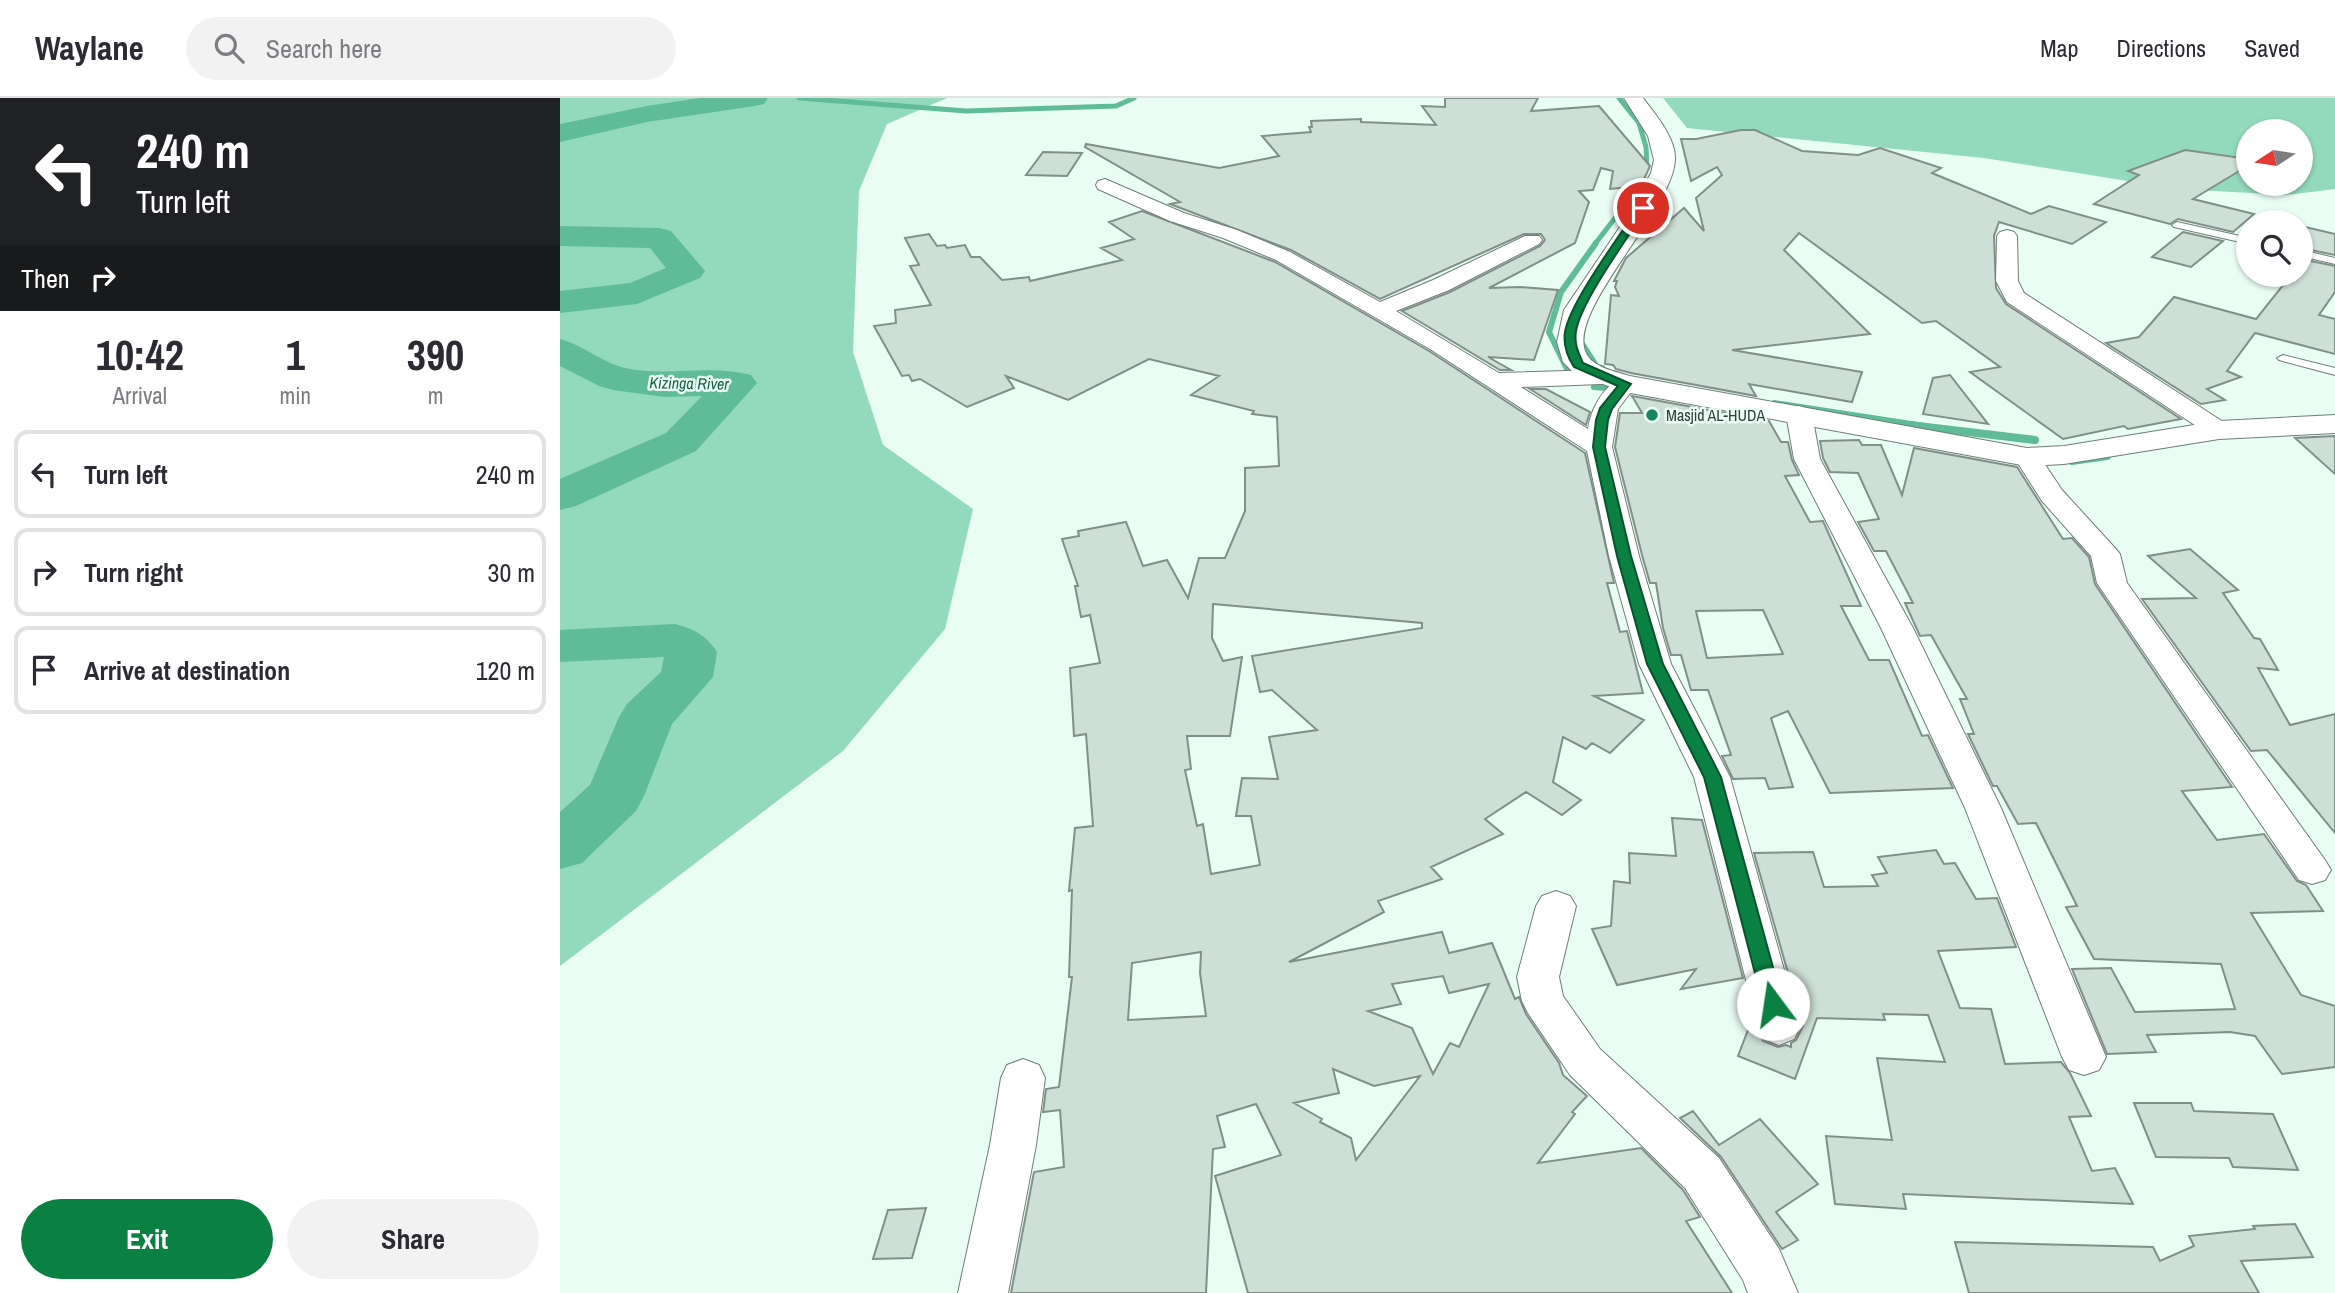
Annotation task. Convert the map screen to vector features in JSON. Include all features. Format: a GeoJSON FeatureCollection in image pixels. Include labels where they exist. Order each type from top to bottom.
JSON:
{"type":"FeatureCollection","features":[{"type":"Feature","properties":{"kind":"street"},"geometry":{"type":"LineString","coordinates":[[1613,381],[1578,365],[1570,348],[1571,331],[1577,310],[1656,187],[1665,159],[1652,125],[1633,98]]}},
{"type":"Feature","properties":{"kind":"street"},"geometry":{"type":"LineString","coordinates":[[1105,185],[1177,217],[1230,234],[1283,256],[1495,380],[1599,447]]}},
{"type":"Feature","properties":{"kind":"street"},"geometry":{"type":"LineString","coordinates":[[2007,236],[2007,281],[2015,297],[2219,430]]}},
{"type":"Feature","properties":{"kind":"street"},"geometry":{"type":"LineString","coordinates":[[1379,310],[1441,285],[1532,240]]}},
{"type":"Feature","properties":{"kind":"street"},"geometry":{"type":"LineString","coordinates":[[1495,380],[1613,381],[2027,457],[2064,455],[2219,430],[2335,424]]}},
{"type":"Feature","properties":{"kind":"street"},"geometry":{"type":"LineString","coordinates":[[1613,381],[1602,420],[1599,447],[1624,556],[1655,664],[1712,777],[1779,1027]]}},
{"type":"Feature","properties":{"kind":"street"},"geometry":{"type":"LineString","coordinates":[[1799,414],[1807,459],[1897,628],[1983,808],[2084,1057]]}},
{"type":"Feature","properties":{"kind":"street"},"geometry":{"type":"LineString","coordinates":[[2027,457],[2052,495],[2105,554],[2112,583],[2312,870]]}},
{"type":"Feature","properties":{"kind":"street"},"geometry":{"type":"LineString","coordinates":[[1556,906],[1538,976],[1543,1001],[1585,1062],[1702,1173],[1762,1266],[1773,1293]]}},
{"type":"Feature","properties":{"kind":"street"},"geometry":{"type":"LineString","coordinates":[[984,1293],[1013,1145],[1023,1077]]}},
{"type":"Feature","properties":{"kind":"lane"},"geometry":{"type":"LineString","coordinates":[[2177,225],[2236,238]]}},
{"type":"Feature","properties":{"kind":"lane"},"geometry":{"type":"LineString","coordinates":[[2313,256],[2335,261]]}},
{"type":"Feature","properties":{"kind":"lane"},"geometry":{"type":"LineString","coordinates":[[2283,358],[2335,372]]}},
{"type":"Feature","properties":{"kind":"green space"},"geometry":{"type":"Polygon","coordinates":[[[560,98],[947,98],[887,124],[859,191],[853,352],[883,445],[973,509],[945,629],[843,751],[560,966],[560,98]]]}},
{"type":"Feature","properties":{"kind":"green space"},"geometry":{"type":"Polygon","coordinates":[[[1663,98],[2335,98],[2335,189],[2314,192],[2314,119],[2236,119],[2236,192],[2178,189],[1984,158],[1687,128],[1663,98]]]}},
{"type":"Feature","properties":{"kind":"building"},"geometry":{"type":"Polygon","coordinates":[[[1445,98],[1538,98],[1531,111],[1599,106],[1650,166],[1641,186],[1610,189],[1613,171],[1601,168],[1593,190],[1579,191],[1589,202],[1575,243],[1489,288],[1558,290],[1534,360],[1488,357],[1511,370],[1500,370],[1402,311],[1450,292],[1540,246],[1545,240],[1541,234],[1524,234],[1380,299],[1291,250],[1170,204],[1180,202],[1085,147],[1086,144],[1219,168],[1279,156],[1262,136],[1311,132],[1311,121],[1361,119],[1361,122],[1436,125],[1422,106],[1445,107],[1445,98]]]}},
{"type":"Feature","properties":{"kind":"building"},"geometry":{"type":"Polygon","coordinates":[[[1741,130],[1755,130],[1802,151],[1858,155],[1880,148],[1941,168],[1932,173],[2031,214],[2049,206],[2106,222],[2072,244],[1999,222],[1994,236],[1996,288],[2006,304],[2181,419],[2128,429],[2124,426],[2063,439],[1970,372],[2000,367],[1936,321],[1922,323],[1799,233],[1784,250],[1870,334],[1732,350],[1862,372],[1852,402],[1749,384],[1756,396],[1631,373],[1605,364],[1611,295],[1619,296],[1615,287],[1617,281],[1614,281],[1626,258],[1684,208],[1704,231],[1696,198],[1722,175],[1717,167],[1691,181],[1681,139],[1696,139],[1741,130]]]}},
{"type":"Feature","properties":{"kind":"building"},"geometry":{"type":"Polygon","coordinates":[[[2185,150],[2236,157],[2236,173],[2193,199],[2238,210],[2236,229],[2233,232],[2178,219],[2170,224],[2094,204],[2139,175],[2128,171],[2185,150]]]}},
{"type":"Feature","properties":{"kind":"building"},"geometry":{"type":"Polygon","coordinates":[[[1043,152],[1082,153],[1067,176],[1026,175],[1043,152]]]}},
{"type":"Feature","properties":{"kind":"building"},"geometry":{"type":"Polygon","coordinates":[[[1142,211],[1275,262],[1429,351],[1585,453],[1614,583],[1607,583],[1620,632],[1627,631],[1643,693],[1594,696],[1644,720],[1610,753],[1592,743],[1586,749],[1563,737],[1553,782],[1581,800],[1562,815],[1526,792],[1485,819],[1503,834],[1431,867],[1442,879],[1378,901],[1384,912],[1289,962],[1442,932],[1449,953],[1492,943],[1515,999],[1519,997],[1526,1014],[1559,1063],[1563,1075],[1587,1096],[1572,1112],[1575,1114],[1538,1163],[1641,1148],[1683,1190],[1700,1217],[1686,1221],[1732,1293],[1248,1293],[1215,1176],[1281,1155],[1256,1104],[1217,1116],[1225,1147],[1213,1149],[1206,1293],[1011,1293],[1034,1172],[1064,1167],[1060,1110],[1043,1112],[1046,1089],[1059,1087],[1072,977],[1069,977],[1072,890],[1069,891],[1075,828],[1093,826],[1086,734],[1074,736],[1070,668],[1100,663],[1090,615],[1081,617],[1075,586],[1078,586],[1062,539],[1079,536],[1078,531],[1126,522],[1143,566],[1167,560],[1188,598],[1199,558],[1225,558],[1245,511],[1245,468],[1279,466],[1277,417],[1252,414],[1254,411],[1191,395],[1219,376],[1149,359],[1068,400],[1006,376],[1014,388],[967,407],[920,379],[912,381],[909,375],[902,376],[874,326],[896,323],[895,310],[931,305],[910,266],[919,265],[905,238],[929,234],[937,246],[945,245],[947,248],[965,245],[971,257],[980,257],[1002,280],[1029,277],[1030,281],[1122,260],[1101,248],[1134,239],[1109,222],[1142,211]],[[1213,604],[1212,638],[1223,661],[1242,657],[1230,736],[1187,736],[1191,769],[1185,770],[1197,826],[1203,824],[1211,874],[1260,865],[1251,816],[1236,816],[1242,778],[1278,779],[1269,737],[1317,730],[1272,690],[1260,692],[1252,656],[1422,628],[1422,623],[1213,604]],[[1201,952],[1132,963],[1128,1020],[1206,1016],[1200,973],[1201,952]],[[1443,976],[1392,984],[1401,1004],[1368,1011],[1412,1028],[1433,1074],[1450,1043],[1459,1047],[1489,984],[1449,993],[1443,976]],[[1333,1069],[1339,1093],[1294,1103],[1322,1119],[1320,1122],[1351,1138],[1356,1160],[1420,1076],[1374,1086],[1333,1069]]]}},
{"type":"Feature","properties":{"kind":"building"},"geometry":{"type":"Polygon","coordinates":[[[2313,229],[2335,234],[2335,255],[2313,250],[2313,229]]]}},
{"type":"Feature","properties":{"kind":"building"},"geometry":{"type":"Polygon","coordinates":[[[2183,232],[2223,241],[2191,267],[2152,257],[2183,232]]]}},
{"type":"Feature","properties":{"kind":"building"},"geometry":{"type":"Polygon","coordinates":[[[2313,261],[2335,266],[2335,292],[2319,315],[2335,319],[2335,354],[2255,333],[2227,371],[2241,377],[2207,389],[2225,400],[2201,404],[2106,343],[2139,337],[2174,297],[2256,319],[2281,287],[2313,287],[2313,261]]]}},
{"type":"Feature","properties":{"kind":"building"},"geometry":{"type":"Polygon","coordinates":[[[1950,375],[1988,424],[1923,414],[1933,378],[1950,375]]]}},
{"type":"Feature","properties":{"kind":"building"},"geometry":{"type":"Polygon","coordinates":[[[1530,389],[1546,389],[1590,412],[1586,425],[1530,389]]]}},
{"type":"Feature","properties":{"kind":"building"},"geometry":{"type":"Polygon","coordinates":[[[1632,396],[1769,421],[1781,442],[1788,442],[1799,475],[1785,476],[1810,522],[1823,521],[1861,606],[1841,606],[1869,660],[1889,660],[1922,736],[1928,735],[1953,788],[1830,793],[1788,711],[1771,718],[1793,787],[1769,789],[1765,778],[1733,779],[1722,756],[1731,755],[1708,690],[1691,690],[1681,655],[1671,655],[1663,628],[1656,583],[1650,583],[1615,447],[1620,413],[1642,413],[1632,396]],[[1763,610],[1696,611],[1707,658],[1783,654],[1763,610]]]}},
{"type":"Feature","properties":{"kind":"building"},"geometry":{"type":"Polygon","coordinates":[[[2335,436],[2335,474],[2295,438],[2335,436]]]}},
{"type":"Feature","properties":{"kind":"building"},"geometry":{"type":"Polygon","coordinates":[[[1859,440],[1862,445],[1881,445],[1902,495],[1914,448],[2017,467],[2063,539],[2072,538],[2089,557],[2095,584],[2232,787],[2182,791],[2217,840],[2264,834],[2297,881],[2306,885],[2323,911],[2251,913],[2301,995],[2335,1006],[2335,1067],[2282,1074],[2255,1036],[2230,1032],[2147,1035],[2156,1052],[2107,1054],[2072,969],[2111,968],[2135,1012],[2235,1009],[2221,964],[2094,959],[2066,907],[2077,906],[2036,823],[2018,824],[1997,786],[1993,786],[1968,734],[1974,734],[1960,699],[1967,699],[1931,635],[1920,636],[1905,603],[1913,603],[1886,551],[1874,551],[1858,522],[1879,519],[1858,473],[1830,472],[1823,458],[1820,441],[1859,440]]]}},
{"type":"Feature","properties":{"kind":"building"},"geometry":{"type":"Polygon","coordinates":[[[2190,549],[2238,590],[2223,593],[2254,638],[2260,639],[2278,670],[2258,668],[2290,725],[2335,714],[2335,833],[2267,750],[2251,751],[2142,599],[2196,598],[2148,556],[2190,549]]]}},
{"type":"Feature","properties":{"kind":"building"},"geometry":{"type":"Polygon","coordinates":[[[1672,818],[1702,820],[1743,978],[1681,989],[1696,969],[1617,985],[1592,929],[1611,926],[1614,881],[1630,883],[1629,853],[1676,856],[1672,818]]]}},
{"type":"Feature","properties":{"kind":"building"},"geometry":{"type":"Polygon","coordinates":[[[1936,850],[1944,864],[1955,863],[1976,899],[1997,898],[2016,947],[1938,951],[1960,1008],[1991,1009],[2005,1064],[2061,1062],[2070,1073],[2091,1116],[2069,1117],[2092,1171],[2115,1168],[2133,1204],[1903,1194],[1906,1209],[1835,1204],[1826,1136],[1892,1140],[1877,1058],[1945,1062],[1928,1015],[1883,1014],[1885,1020],[1817,1018],[1795,1079],[1738,1056],[1748,1030],[1759,1034],[1763,1041],[1778,1047],[1791,1047],[1803,1026],[1754,853],[1813,852],[1824,887],[1878,886],[1872,875],[1887,873],[1878,857],[1936,850]]]}},
{"type":"Feature","properties":{"kind":"building"},"geometry":{"type":"Polygon","coordinates":[[[2134,1103],[2191,1103],[2194,1111],[2273,1114],[2298,1170],[2233,1167],[2229,1158],[2156,1157],[2134,1103]]]}},
{"type":"Feature","properties":{"kind":"building"},"geometry":{"type":"Polygon","coordinates":[[[1693,1111],[1719,1145],[1760,1119],[1818,1184],[1776,1212],[1798,1240],[1782,1249],[1721,1157],[1680,1118],[1693,1111]]]}},
{"type":"Feature","properties":{"kind":"building"},"geometry":{"type":"Polygon","coordinates":[[[926,1208],[912,1258],[873,1259],[888,1210],[926,1208]]]}},
{"type":"Feature","properties":{"kind":"building"},"geometry":{"type":"Polygon","coordinates":[[[2295,1224],[2313,1257],[2241,1261],[2259,1293],[1969,1293],[1955,1242],[2153,1247],[2160,1261],[2194,1246],[2189,1236],[2255,1229],[2253,1226],[2295,1224]]]}},
{"type":"Feature","properties":{"kind":"waterway","name":"Kizinga River"},"geometry":{"type":"LineString","coordinates":[[560,133],[647,114],[755,98]]}},
{"type":"Feature","properties":{"kind":"waterway"},"geometry":{"type":"LineString","coordinates":[[799,98],[966,111],[1116,106],[1134,98]]}},
{"type":"Feature","properties":{"kind":"waterway"},"geometry":{"type":"LineString","coordinates":[[1595,244],[1625,205],[1647,167],[1646,147],[1639,123],[1619,98]]}},
{"type":"Feature","properties":{"kind":"waterway","name":"Kizinga River"},"geometry":{"type":"LineString","coordinates":[[560,236],[659,238],[688,271],[637,293],[560,302]]}},
{"type":"Feature","properties":{"kind":"waterway"},"geometry":{"type":"LineString","coordinates":[[1567,369],[1549,332],[1561,292],[1596,243]]}},
{"type":"Feature","properties":{"kind":"waterway"},"geometry":{"type":"LineString","coordinates":[[1581,342],[1597,367],[1602,368]]}},
{"type":"Feature","properties":{"kind":"waterway","name":"Kizinga River"},"geometry":{"type":"LineString","coordinates":[[560,351],[613,378],[664,385],[737,383],[681,442],[560,496]]}},
{"type":"Feature","properties":{"kind":"waterway"},"geometry":{"type":"LineString","coordinates":[[1594,387],[1617,389]]}},
{"type":"Feature","properties":{"kind":"waterway"},"geometry":{"type":"LineString","coordinates":[[1774,403],[1924,426]]}},
{"type":"Feature","properties":{"kind":"waterway"},"geometry":{"type":"LineString","coordinates":[[1910,425],[2035,440]]}},
{"type":"Feature","properties":{"kind":"waterway"},"geometry":{"type":"LineString","coordinates":[[2072,461],[2107,456]]}},
{"type":"Feature","properties":{"kind":"waterway","name":"Kizinga River"},"geometry":{"type":"LineString","coordinates":[[560,646],[675,640],[691,652],[686,677],[647,717],[615,796],[560,847]]}},
{"type":"Feature","properties":{"kind":"place","name":"Masjid AL-HUDA"},"geometry":{"type":"Point","coordinates":[1652,415]}},
{"type":"Feature","properties":{"kind":"route"},"geometry":{"type":"LineString","coordinates":[[1643,208],[1577,310],[1570,348],[1578,365],[1601,377],[1625,384],[1606,408],[1599,447],[1624,556],[1655,664],[1712,777],[1751,914],[1773,1004]]}}]}
